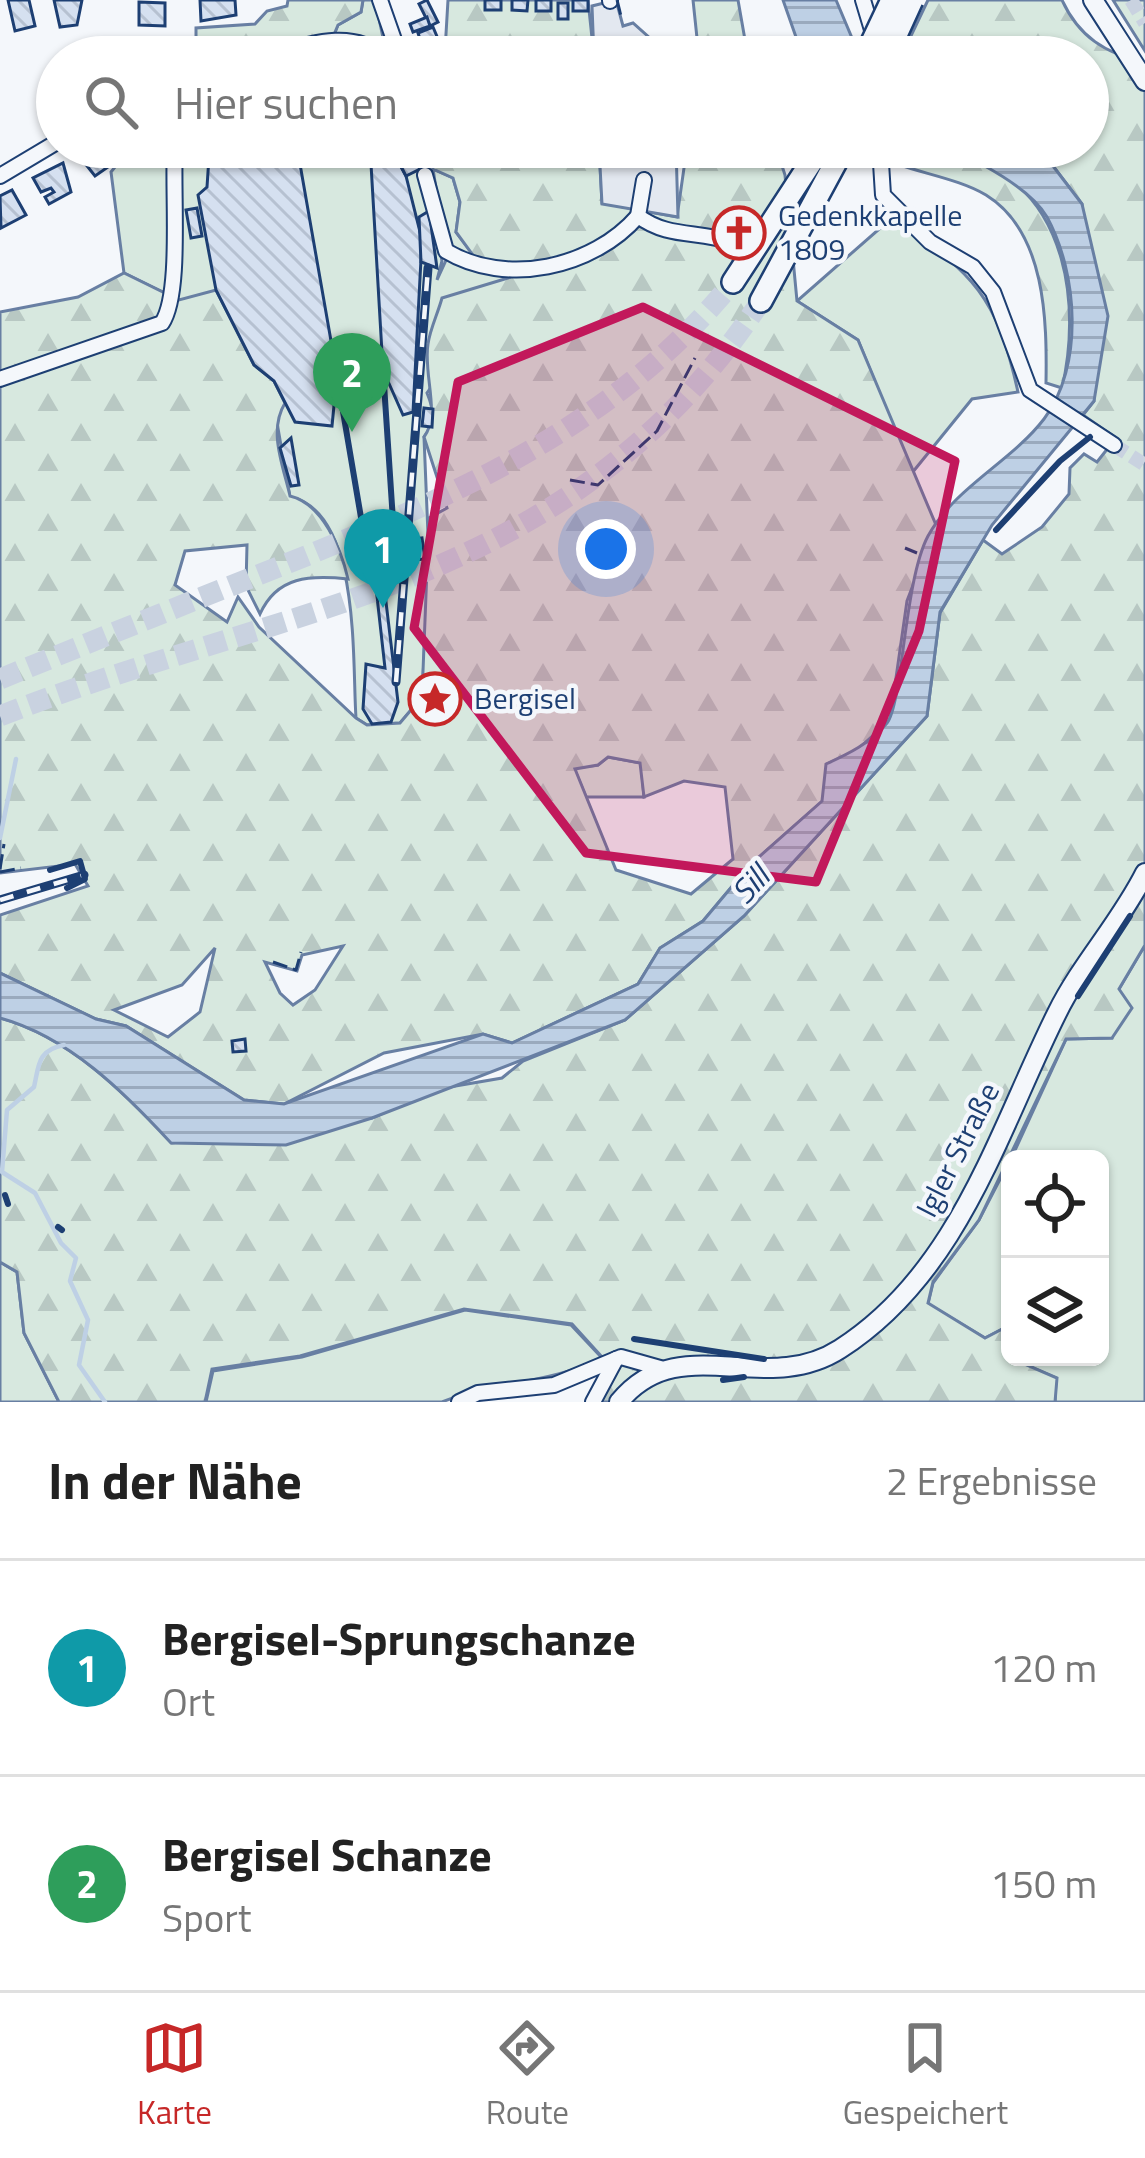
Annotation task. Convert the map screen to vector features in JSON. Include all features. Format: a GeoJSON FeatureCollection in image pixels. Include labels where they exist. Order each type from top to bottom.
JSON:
{"type":"FeatureCollection","features":[{"type":"Feature","properties":{"kind":"highway"},"geometry":{"type":"LineString","coordinates":[[883,36],[892,0]]}},
{"type":"Feature","properties":{"kind":"highway"},"geometry":{"type":"LineString","coordinates":[[890,36],[912,0]]}},
{"type":"Feature","properties":{"kind":"highway"},"geometry":{"type":"LineString","coordinates":[[733,282],[808,168]]}},
{"type":"Feature","properties":{"kind":"highway"},"geometry":{"type":"LineString","coordinates":[[761,301],[833,168]]}},
{"type":"Feature","properties":{"kind":"main road"},"geometry":{"type":"LineString","coordinates":[[1093,0],[1145,81]]}},
{"type":"Feature","properties":{"kind":"main road","name":"Igler Straße"},"geometry":{"type":"LineString","coordinates":[[660,1368],[697,1365],[766,1372],[807,1366],[842,1348],[900,1295],[974,1196],[1058,1010],[1145,874]]}},
{"type":"Feature","properties":{"kind":"main road"},"geometry":{"type":"LineString","coordinates":[[619,1402],[660,1368]]}},
{"type":"Feature","properties":{"kind":"street"},"geometry":{"type":"LineString","coordinates":[[380,0],[393,36]]}},
{"type":"Feature","properties":{"kind":"street"},"geometry":{"type":"LineString","coordinates":[[862,0],[873,36]]}},
{"type":"Feature","properties":{"kind":"street"},"geometry":{"type":"LineString","coordinates":[[0,176],[36,155]]}},
{"type":"Feature","properties":{"kind":"street"},"geometry":{"type":"LineString","coordinates":[[0,379],[162,323],[174,301],[176,281],[171,220],[174,168]]}},
{"type":"Feature","properties":{"kind":"street"},"geometry":{"type":"LineString","coordinates":[[881,168],[884,195],[930,242],[973,267],[993,292],[1024,383],[1114,446]]}},
{"type":"Feature","properties":{"kind":"street"},"geometry":{"type":"LineString","coordinates":[[425,175],[446,250],[504,272],[520,272],[607,247],[638,216],[644,180]]}},
{"type":"Feature","properties":{"kind":"street"},"geometry":{"type":"LineString","coordinates":[[638,216],[681,237],[730,242],[752,256]]}},
{"type":"Feature","properties":{"kind":"street"},"geometry":{"type":"LineString","coordinates":[[459,1402],[478,1393],[525,1395],[616,1359],[638,1358],[660,1368]]}},
{"type":"Feature","properties":{"kind":"street"},"geometry":{"type":"LineString","coordinates":[[593,1402],[616,1359]]}},
{"type":"Feature","properties":{"kind":"highlighted area"},"geometry":{"type":"Polygon","coordinates":[[[643,307],[955,461],[919,631],[816,882],[586,853],[414,628],[458,382],[643,307]]]}},
{"type":"Feature","properties":{"kind":"green space"},"geometry":{"type":"Polygon","coordinates":[[[288,0],[363,0],[361,12],[338,25],[333,36],[196,36],[196,28],[255,24],[267,11],[287,6],[288,0]]]}},
{"type":"Feature","properties":{"kind":"green space"},"geometry":{"type":"Polygon","coordinates":[[[363,0],[375,0],[383,36],[333,36],[338,25],[361,12],[363,0]]]}},
{"type":"Feature","properties":{"kind":"green space"},"geometry":{"type":"Polygon","coordinates":[[[448,0],[588,0],[592,36],[446,36],[448,0]]]}},
{"type":"Feature","properties":{"kind":"green space"},"geometry":{"type":"Polygon","coordinates":[[[693,0],[738,0],[744,36],[697,36],[693,0]]]}},
{"type":"Feature","properties":{"kind":"green space"},"geometry":{"type":"Polygon","coordinates":[[[928,0],[1062,0],[1089,36],[911,36],[928,0]]]}},
{"type":"Feature","properties":{"kind":"green space"},"geometry":{"type":"Polygon","coordinates":[[[1113,0],[1145,0],[1145,51],[1113,0]]]}},
{"type":"Feature","properties":{"kind":"green space"},"geometry":{"type":"Polygon","coordinates":[[[1109,49],[1145,63],[1145,945],[1119,989],[1132,1008],[1112,1038],[1066,1039],[1013,1150],[1001,1150],[1001,1174],[979,1220],[933,1282],[928,1303],[985,1338],[1001,1330],[1001,1366],[1029,1366],[1057,1378],[1055,1402],[595,1402],[612,1368],[572,1324],[464,1309],[300,1356],[212,1369],[205,1402],[59,1402],[24,1333],[17,1272],[0,1262],[0,1018],[72,1052],[115,1086],[172,1143],[372,1118],[438,1089],[502,1078],[523,1061],[625,1020],[744,916],[927,716],[940,613],[983,540],[1002,554],[1042,527],[1069,494],[1070,468],[1084,454],[1097,462],[1116,438],[1083,415],[1094,401],[1082,204],[1055,168],[1109,168],[1109,49]]]}},
{"type":"Feature","properties":{"kind":"green space"},"geometry":{"type":"Polygon","coordinates":[[[114,168],[424,168],[442,261],[437,280],[447,258],[433,169],[453,178],[460,202],[456,232],[475,257],[509,278],[427,393],[433,416],[424,437],[429,559],[422,697],[400,723],[367,725],[356,718],[348,591],[330,529],[313,508],[290,497],[276,417],[179,300],[124,273],[114,168]]]}},
{"type":"Feature","properties":{"kind":"green space"},"geometry":{"type":"Polygon","coordinates":[[[433,168],[600,168],[602,203],[677,217],[684,168],[783,168],[797,301],[858,340],[936,525],[907,601],[890,720],[857,750],[827,764],[823,801],[750,865],[703,921],[660,948],[638,984],[512,1043],[483,1034],[384,1053],[284,1104],[244,1100],[126,1026],[96,1019],[0,973],[0,915],[88,886],[75,864],[0,873],[0,312],[78,297],[124,273],[179,300],[216,290],[254,365],[274,381],[285,403],[277,437],[290,496],[321,518],[341,554],[348,579],[321,577],[285,585],[260,614],[246,586],[247,545],[185,551],[175,585],[227,622],[238,597],[259,627],[356,718],[367,725],[400,723],[422,697],[429,518],[447,508],[424,437],[431,417],[429,338],[442,298],[508,278],[475,258],[456,232],[460,202],[453,178],[433,168]],[[608,757],[598,765],[575,769],[616,870],[691,894],[733,859],[725,787],[684,781],[644,797],[640,763],[608,757]],[[343,946],[302,955],[297,971],[265,962],[280,993],[293,1005],[315,990],[343,946]],[[215,948],[182,985],[114,1010],[168,1037],[200,1012],[215,948]]]}},
{"type":"Feature","properties":{"kind":"green space"},"geometry":{"type":"Polygon","coordinates":[[[910,168],[991,168],[1033,201],[1050,228],[1068,290],[1068,357],[1062,388],[1046,383],[1039,280],[1021,231],[986,195],[910,168]]]}},
{"type":"Feature","properties":{"kind":"green space"},"geometry":{"type":"Polygon","coordinates":[[[894,216],[944,255],[977,289],[1000,331],[1018,392],[972,399],[912,473],[858,340],[797,301],[894,216]]]}},
{"type":"Feature","properties":{"kind":"green space"},"geometry":{"type":"Polygon","coordinates":[[[608,757],[641,763],[644,797],[586,797],[574,768],[598,765],[608,757]]]}},
{"type":"Feature","properties":{"kind":"green space"},"geometry":{"type":"Polygon","coordinates":[[[1145,945],[1145,1402],[1055,1402],[1056,1378],[1029,1366],[1109,1366],[1109,1150],[1015,1150],[1066,1039],[1112,1038],[1119,989],[1145,945]]]}},
{"type":"Feature","properties":{"kind":"green space"},"geometry":{"type":"Polygon","coordinates":[[[1001,1177],[1001,1330],[985,1338],[928,1304],[933,1283],[979,1220],[1001,1177]]]}},
{"type":"Feature","properties":{"kind":"green space"},"geometry":{"type":"Polygon","coordinates":[[[0,1262],[17,1272],[24,1333],[59,1402],[0,1402],[0,1262]]]}},
{"type":"Feature","properties":{"kind":"green space"},"geometry":{"type":"Polygon","coordinates":[[[465,1310],[571,1325],[602,1358],[562,1373],[442,1402],[206,1402],[213,1371],[302,1357],[465,1310]]]}},
{"type":"Feature","properties":{"kind":"shaded area"},"geometry":{"type":"Polygon","coordinates":[[[616,0],[623,26],[633,23],[648,36],[593,36],[592,6],[616,0]]]}},
{"type":"Feature","properties":{"kind":"shaded area"},"geometry":{"type":"Polygon","coordinates":[[[600,168],[677,168],[678,217],[602,204],[600,168]]]}},
{"type":"Feature","properties":{"kind":"water"},"geometry":{"type":"Polygon","coordinates":[[[783,0],[836,0],[851,36],[796,36],[783,0]]]}},
{"type":"Feature","properties":{"kind":"water","name":"Sill"},"geometry":{"type":"Polygon","coordinates":[[[988,168],[1054,168],[1082,204],[1108,316],[1094,401],[992,525],[940,612],[927,716],[744,916],[625,1020],[372,1118],[286,1145],[171,1143],[94,1068],[49,1038],[0,1018],[0,973],[96,1019],[126,1026],[244,1100],[284,1104],[483,1034],[512,1043],[638,984],[660,948],[703,921],[750,865],[822,801],[826,764],[866,742],[887,723],[897,691],[914,581],[928,536],[953,503],[1031,434],[1057,397],[1071,347],[1065,265],[1047,217],[1018,187],[988,168]]]}},
{"type":"Feature","properties":{"kind":"building"},"geometry":{"type":"Polygon","coordinates":[[[8,0],[29,0],[35,26],[15,31],[8,0]]]}},
{"type":"Feature","properties":{"kind":"building"},"geometry":{"type":"Polygon","coordinates":[[[54,0],[82,0],[77,25],[60,27],[54,0]]]}},
{"type":"Feature","properties":{"kind":"building"},"geometry":{"type":"Polygon","coordinates":[[[200,0],[235,0],[236,15],[201,21],[200,0]]]}},
{"type":"Feature","properties":{"kind":"building"},"geometry":{"type":"Polygon","coordinates":[[[427,0],[438,22],[430,26],[419,4],[427,0]]]}},
{"type":"Feature","properties":{"kind":"building"},"geometry":{"type":"Polygon","coordinates":[[[485,0],[501,0],[501,10],[485,10],[485,0]]]}},
{"type":"Feature","properties":{"kind":"building"},"geometry":{"type":"Polygon","coordinates":[[[512,0],[528,0],[527,11],[512,10],[512,0]]]}},
{"type":"Feature","properties":{"kind":"building"},"geometry":{"type":"Polygon","coordinates":[[[536,0],[551,0],[551,11],[536,11],[536,0]]]}},
{"type":"Feature","properties":{"kind":"building"},"geometry":{"type":"Polygon","coordinates":[[[573,0],[588,0],[588,11],[573,11],[573,0]]]}},
{"type":"Feature","properties":{"kind":"building"},"geometry":{"type":"Polygon","coordinates":[[[139,2],[165,3],[165,26],[139,25],[139,2]]]}},
{"type":"Feature","properties":{"kind":"building"},"geometry":{"type":"Polygon","coordinates":[[[558,3],[568,3],[568,19],[558,19],[558,3]]]}},
{"type":"Feature","properties":{"kind":"building"},"geometry":{"type":"Polygon","coordinates":[[[427,17],[430,26],[413,32],[410,24],[427,17]]]}},
{"type":"Feature","properties":{"kind":"building"},"geometry":{"type":"Polygon","coordinates":[[[433,27],[437,36],[419,36],[433,27]]]}},
{"type":"Feature","properties":{"kind":"building"},"geometry":{"type":"Polygon","coordinates":[[[64,168],[71,192],[49,204],[45,197],[54,192],[51,188],[41,192],[33,178],[64,168]]]}},
{"type":"Feature","properties":{"kind":"building"},"geometry":{"type":"Polygon","coordinates":[[[208,168],[301,168],[337,375],[332,426],[295,422],[274,381],[254,365],[216,290],[198,195],[207,187],[208,168]]]}},
{"type":"Feature","properties":{"kind":"building"},"geometry":{"type":"Polygon","coordinates":[[[371,168],[402,168],[422,240],[413,412],[403,415],[383,370],[371,168]]]}},
{"type":"Feature","properties":{"kind":"building"},"geometry":{"type":"Polygon","coordinates":[[[12,190],[26,215],[1,228],[0,196],[12,190]]]}},
{"type":"Feature","properties":{"kind":"building"},"geometry":{"type":"Polygon","coordinates":[[[197,208],[202,236],[191,238],[186,210],[197,208]]]}},
{"type":"Feature","properties":{"kind":"building"},"geometry":{"type":"Polygon","coordinates":[[[429,211],[437,268],[421,262],[419,217],[429,211]]]}},
{"type":"Feature","properties":{"kind":"building"},"geometry":{"type":"Polygon","coordinates":[[[424,408],[433,409],[432,427],[422,426],[424,408]]]}},
{"type":"Feature","properties":{"kind":"building"},"geometry":{"type":"Polygon","coordinates":[[[291,438],[299,485],[291,486],[280,448],[291,438]]]}},
{"type":"Feature","properties":{"kind":"building"},"geometry":{"type":"Polygon","coordinates":[[[422,538],[425,559],[414,560],[412,539],[422,538]]]}},
{"type":"Feature","properties":{"kind":"building"},"geometry":{"type":"Polygon","coordinates":[[[372,552],[380,552],[398,702],[391,722],[372,724],[363,709],[366,664],[385,668],[372,552]]]}},
{"type":"Feature","properties":{"kind":"building"},"geometry":{"type":"Polygon","coordinates":[[[245,1039],[246,1051],[233,1052],[232,1041],[245,1039]]]}},
{"type":"Feature","properties":{"kind":"waterway"},"geometry":{"type":"LineString","coordinates":[[0,838],[16,759]]}},
{"type":"Feature","properties":{"kind":"waterway"},"geometry":{"type":"LineString","coordinates":[[64,1045],[44,1055],[34,1087],[7,1110],[2,1172],[35,1193],[61,1243],[76,1258],[70,1281],[88,1320],[79,1365],[105,1402]]}},
{"type":"Feature","properties":{"kind":"tunnel"},"geometry":{"type":"LineString","coordinates":[[1131,0],[1145,23]]}},
{"type":"Feature","properties":{"kind":"tunnel"},"geometry":{"type":"LineString","coordinates":[[0,679],[345,540],[526,453],[636,378],[733,282]]}},
{"type":"Feature","properties":{"kind":"tunnel"},"geometry":{"type":"LineString","coordinates":[[0,716],[319,611],[418,574],[513,529],[602,472],[685,397],[761,301]]}},
{"type":"Feature","properties":{"kind":"tunnel"},"geometry":{"type":"LineString","coordinates":[[1114,445],[1145,465]]}},
{"type":"Feature","properties":{"kind":"railway"},"geometry":{"type":"LineString","coordinates":[[396,682],[428,268]]}},
{"type":"Feature","properties":{"kind":"railway"},"geometry":{"type":"LineString","coordinates":[[0,900],[84,875]]}},
{"type":"Feature","properties":{"kind":"fence"},"geometry":{"type":"LineString","coordinates":[[617,0],[622,20]]}},
{"type":"Feature","properties":{"kind":"fence"},"geometry":{"type":"LineString","coordinates":[[570,480],[598,485],[657,431],[695,358]]}},
{"type":"Feature","properties":{"kind":"fence"},"geometry":{"type":"LineString","coordinates":[[905,548],[917,553]]}},
{"type":"Feature","properties":{"kind":"fence"},"geometry":{"type":"LineString","coordinates":[[0,869],[4,844]]}},
{"type":"Feature","properties":{"kind":"fence"},"geometry":{"type":"LineString","coordinates":[[0,872],[21,868]]}},
{"type":"Feature","properties":{"kind":"fence"},"geometry":{"type":"LineString","coordinates":[[273,962],[296,970],[301,952]]}},
{"type":"Feature","properties":{"kind":"wall"},"geometry":{"type":"LineString","coordinates":[[337,376],[367,553],[395,551],[383,369]]}},
{"type":"Feature","properties":{"kind":"wall"},"geometry":{"type":"LineString","coordinates":[[996,530],[1060,461],[1090,437]]}},
{"type":"Feature","properties":{"kind":"wall"},"geometry":{"type":"LineString","coordinates":[[50,870],[80,861],[85,879],[67,888]]}},
{"type":"Feature","properties":{"kind":"wall"},"geometry":{"type":"LineString","coordinates":[[1078,996],[1130,916]]}},
{"type":"Feature","properties":{"kind":"wall"},"geometry":{"type":"LineString","coordinates":[[5,1195],[8,1204]]}},
{"type":"Feature","properties":{"kind":"wall"},"geometry":{"type":"LineString","coordinates":[[58,1227],[62,1230]]}},
{"type":"Feature","properties":{"kind":"wall"},"geometry":{"type":"LineString","coordinates":[[634,1339],[764,1359]]}},
{"type":"Feature","properties":{"kind":"wall"},"geometry":{"type":"LineString","coordinates":[[723,1380],[744,1377]]}},
{"type":"Feature","properties":{"kind":"place","name":"Gedenkkapelle 1809"},"geometry":{"type":"Point","coordinates":[739,233]}},
{"type":"Feature","properties":{"kind":"place","name":"Bergisel Schanze"},"geometry":{"type":"Point","coordinates":[352,432]}},
{"type":"Feature","properties":{"kind":"place","name":"Bergisel-Sprungschanze"},"geometry":{"type":"Point","coordinates":[383,608]}},
{"type":"Feature","properties":{"kind":"place","name":"Bergisel"},"geometry":{"type":"Point","coordinates":[435,699]}}]}
